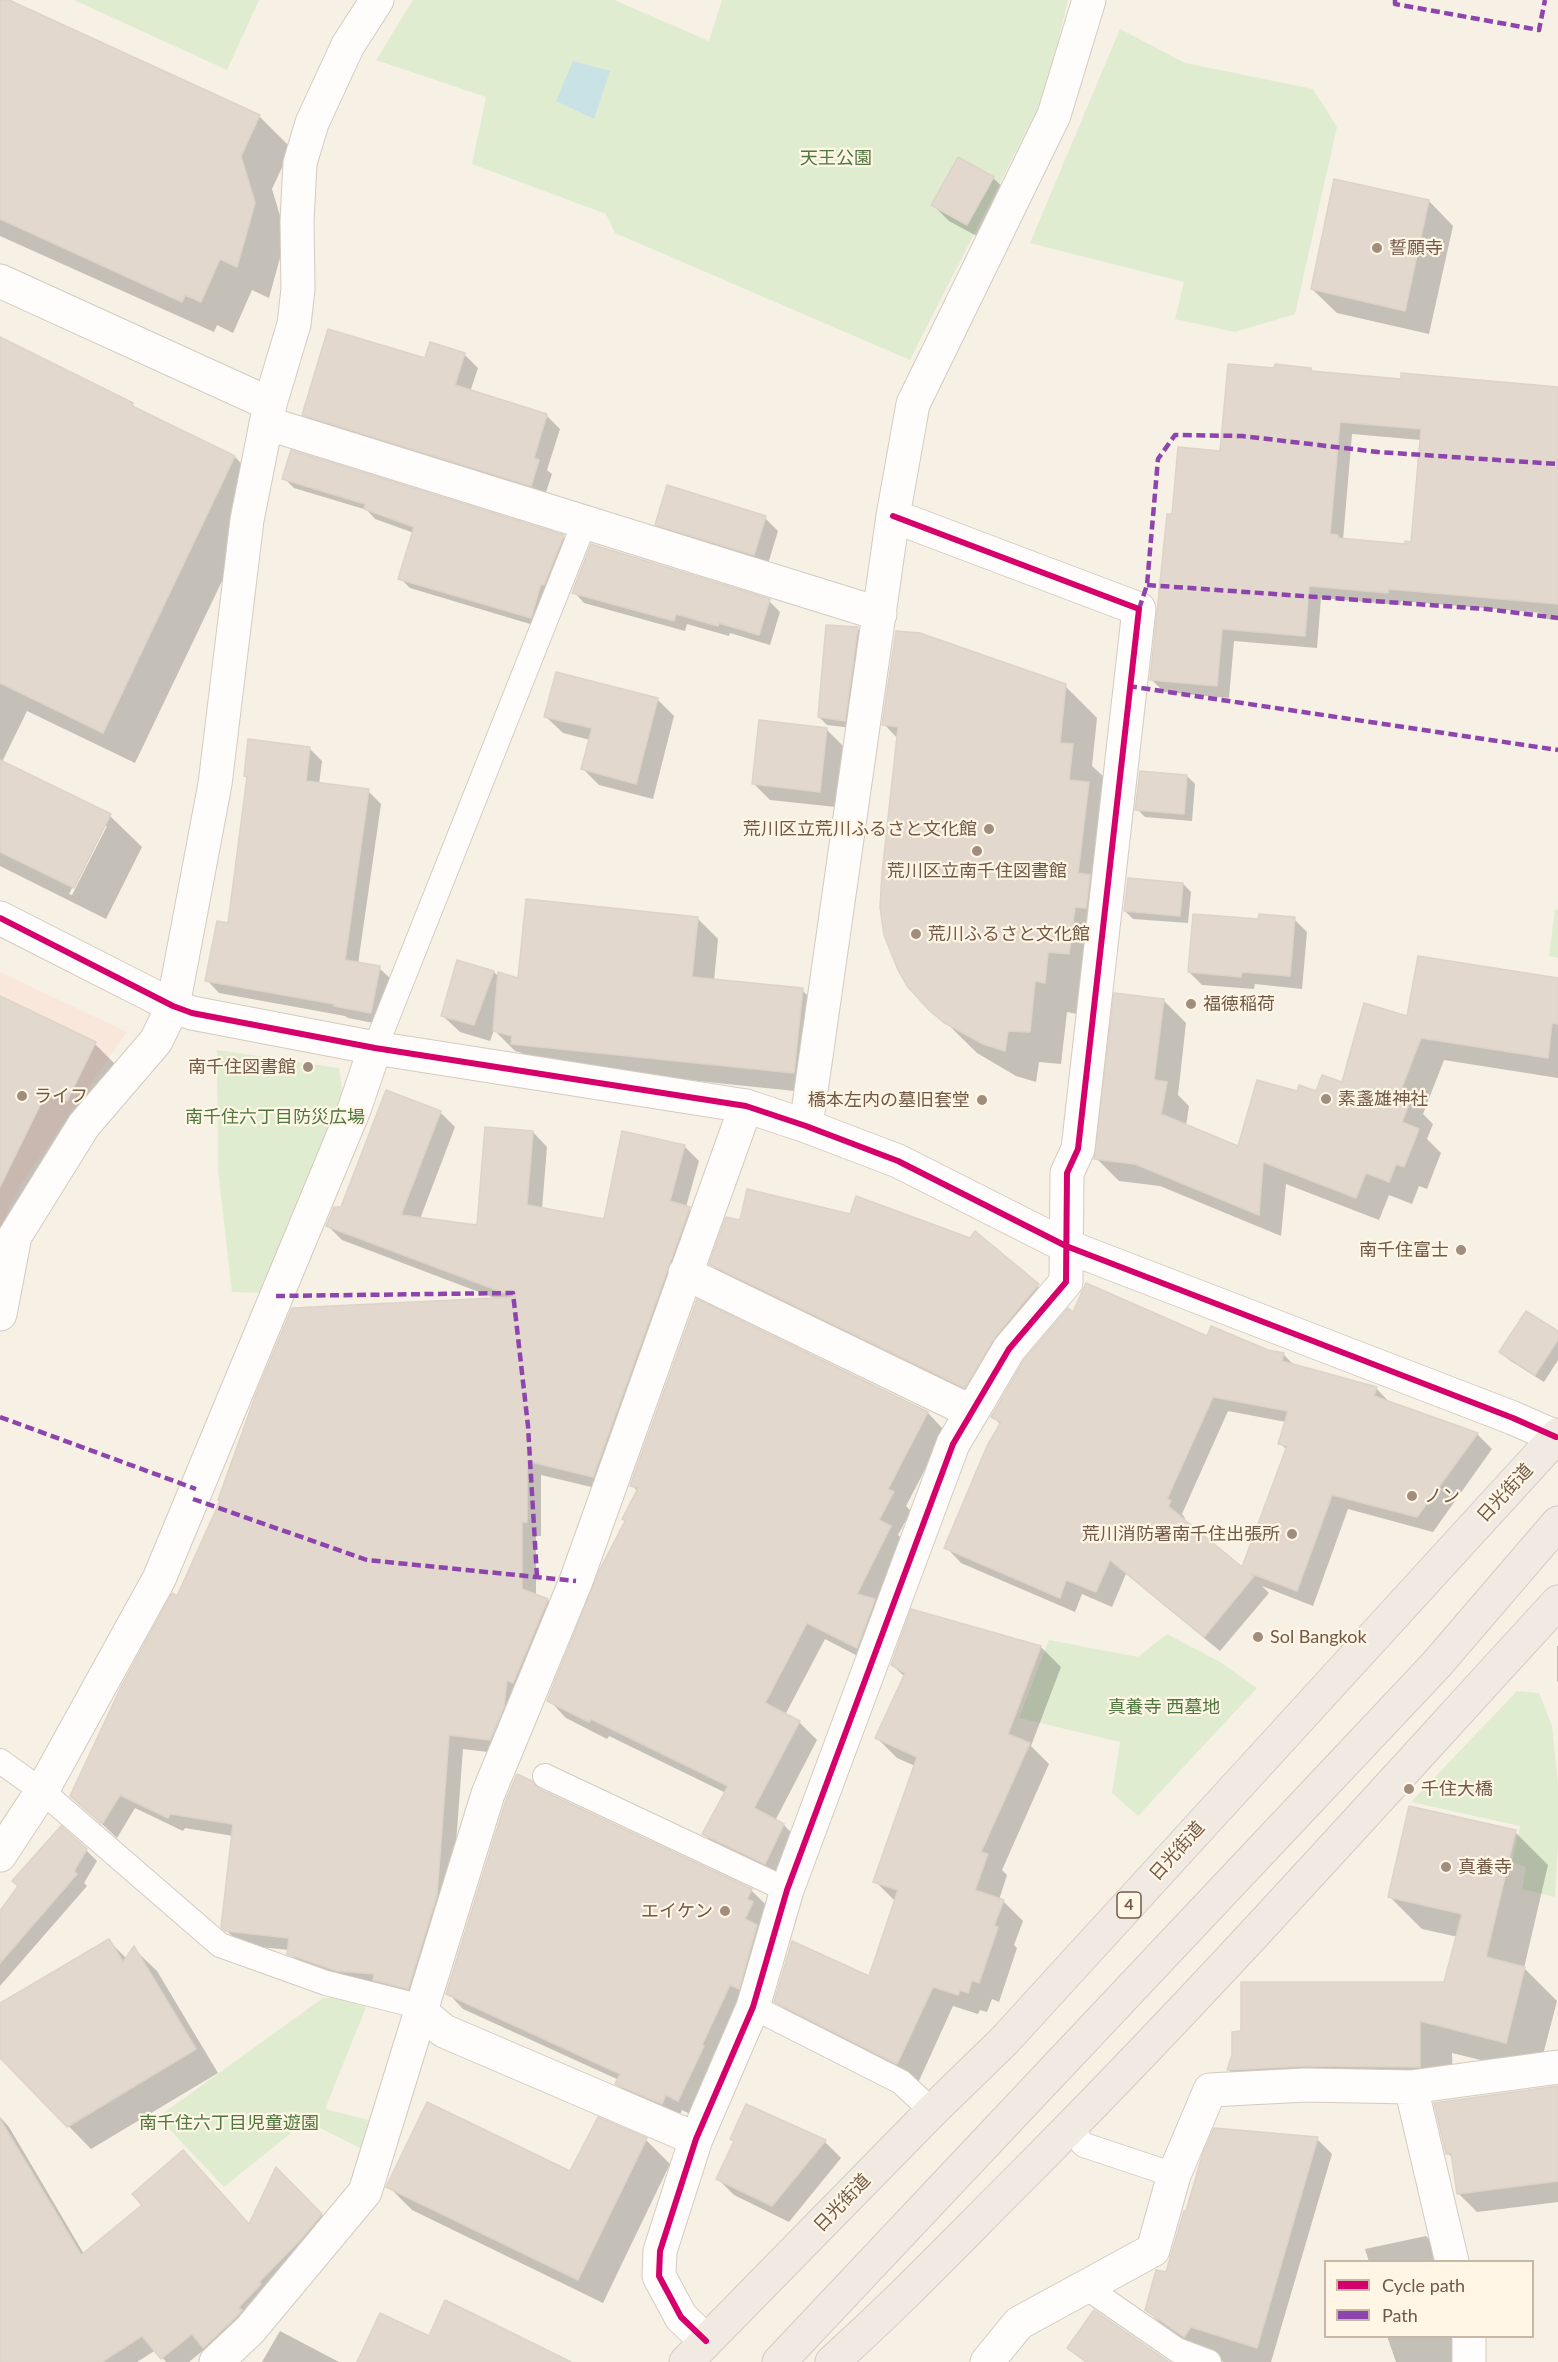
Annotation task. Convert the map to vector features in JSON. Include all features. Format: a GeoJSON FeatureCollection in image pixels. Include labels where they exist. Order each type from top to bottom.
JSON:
{"type":"FeatureCollection","features":[{"type":"Feature","properties":{"kind":"highway","name":"日光街道"},"geometry":{"type":"LineString","coordinates":[[696,2352],[932,2111],[1004,2041],[1557,1436]]}},
{"type":"Feature","properties":{"kind":"highway"},"geometry":{"type":"LineString","coordinates":[[779,2362],[1436,1665],[1558,1523]]}},
{"type":"Feature","properties":{"kind":"highway"},"geometry":{"type":"LineString","coordinates":[[832,2362],[880,2319],[1070,2129],[1183,2010],[1558,1602]]}},
{"type":"Feature","properties":{"kind":"street"},"geometry":{"type":"LineString","coordinates":[[0,1314],[15,1236],[84,1125],[156,1041],[173,1006],[214,784],[247,520],[268,414],[294,324],[298,289],[297,221],[300,163],[312,123],[348,45],[377,0]]}},
{"type":"Feature","properties":{"kind":"street"},"geometry":{"type":"LineString","coordinates":[[806,1126],[893,516],[913,404],[1054,114],[1089,0]]}},
{"type":"Feature","properties":{"kind":"street"},"geometry":{"type":"LineString","coordinates":[[0,281],[229,383],[268,414],[585,521],[880,614]]}},
{"type":"Feature","properties":{"kind":"street"},"geometry":{"type":"LineString","coordinates":[[696,2352],[681,2317],[659,2276],[660,2251],[696,2139],[753,2007],[787,1890],[953,1444],[1009,1349],[1066,1282],[1067,1173],[1078,1149],[1139,609],[893,516]]}},
{"type":"Feature","properties":{"kind":"street"},"geometry":{"type":"LineString","coordinates":[[0,918],[173,1006],[192,1013],[375,1048],[746,1106],[898,1161],[1066,1246],[1557,1436]]}},
{"type":"Feature","properties":{"kind":"street"},"geometry":{"type":"LineString","coordinates":[[0,1855],[42,1791],[159,1579],[355,1107],[375,1048]]}},
{"type":"Feature","properties":{"kind":"street"},"geometry":{"type":"LineString","coordinates":[[216,2362],[250,2330],[365,2192],[488,1794],[576,1581],[746,1106]]}},
{"type":"Feature","properties":{"kind":"street"},"geometry":{"type":"LineString","coordinates":[[685,1273],[972,1412]]}},
{"type":"Feature","properties":{"kind":"street"},"geometry":{"type":"LineString","coordinates":[[422,2013],[444,2031],[696,2139]]}},
{"type":"Feature","properties":{"kind":"street"},"geometry":{"type":"LineString","coordinates":[[987,2362],[1019,2323],[1153,2250],[1174,2175],[1210,2090],[1306,2085],[1411,2087],[1558,2067]]}},
{"type":"Feature","properties":{"kind":"street"},"geometry":{"type":"LineString","coordinates":[[1411,2087],[1452,2260]]}},
{"type":"Feature","properties":{"kind":"street"},"geometry":{"type":"LineString","coordinates":[[1469,2338],[1469,2362]]}},
{"type":"Feature","properties":{"kind":"lane"},"geometry":{"type":"LineString","coordinates":[[375,1048],[585,521]]}},
{"type":"Feature","properties":{"kind":"lane"},"geometry":{"type":"LineString","coordinates":[[0,1761],[42,1791],[220,1946],[326,1983],[406,2003],[422,2013]]}},
{"type":"Feature","properties":{"kind":"lane"},"geometry":{"type":"LineString","coordinates":[[545,1776],[787,1890]]}},
{"type":"Feature","properties":{"kind":"lane"},"geometry":{"type":"LineString","coordinates":[[753,2007],[901,2082],[932,2111]]}},
{"type":"Feature","properties":{"kind":"lane"},"geometry":{"type":"LineString","coordinates":[[1070,2129],[1084,2145],[1174,2175]]}},
{"type":"Feature","properties":{"kind":"lane"},"geometry":{"type":"LineString","coordinates":[[1086,2287],[1177,2350],[1209,2362]]}},
{"type":"Feature","properties":{"kind":"shaded area"},"geometry":{"type":"Polygon","coordinates":[[[0,972],[127,1032],[28,1174],[9,1205],[0,1238],[0,972]]]}},
{"type":"Feature","properties":{"kind":"green space"},"geometry":{"type":"Polygon","coordinates":[[[74,0],[259,0],[227,70],[74,0]]]}},
{"type":"Feature","properties":{"kind":"green space","name":"天王公園"},"geometry":{"type":"Polygon","coordinates":[[[413,0],[614,0],[709,41],[722,0],[1068,0],[1046,92],[910,360],[615,233],[606,214],[472,164],[486,97],[376,60],[413,0]]]}},
{"type":"Feature","properties":{"kind":"green space"},"geometry":{"type":"Polygon","coordinates":[[[1120,29],[1185,63],[1313,89],[1337,127],[1295,314],[1235,332],[1175,319],[1184,282],[1030,243],[1120,29]]]}},
{"type":"Feature","properties":{"kind":"green space"},"geometry":{"type":"Polygon","coordinates":[[[1555,909],[1558,910],[1558,958],[1549,956],[1555,909]]]}},
{"type":"Feature","properties":{"kind":"green space","name":"南千住六丁目防災広場"},"geometry":{"type":"Polygon","coordinates":[[[217,1050],[339,1068],[344,1101],[265,1293],[232,1292],[218,1170],[217,1050]]]}},
{"type":"Feature","properties":{"kind":"green space","name":"真養寺 西墓地"},"geometry":{"type":"Polygon","coordinates":[[[1167,1634],[1220,1662],[1257,1688],[1138,1816],[1112,1793],[1120,1742],[1019,1718],[1049,1640],[1138,1657],[1167,1634]]]}},
{"type":"Feature","properties":{"kind":"green space"},"geometry":{"type":"Polygon","coordinates":[[[1517,1691],[1539,1693],[1552,1726],[1558,1784],[1555,1897],[1522,1889],[1526,1867],[1512,1862],[1520,1826],[1411,1802],[1517,1691]]]}},
{"type":"Feature","properties":{"kind":"green space","name":"南千住六丁目児童遊園"},"geometry":{"type":"Polygon","coordinates":[[[334,1997],[366,2007],[325,2109],[376,2122],[366,2151],[306,2121],[224,2187],[158,2117],[323,1998],[334,1997]]]}},
{"type":"Feature","properties":{"kind":"water"},"geometry":{"type":"Polygon","coordinates":[[[573,61],[610,71],[594,119],[556,101],[573,61]]]}},
{"type":"Feature","properties":{"kind":"building"},"geometry":{"type":"Polygon","coordinates":[[[0,0],[9,0],[260,115],[241,156],[255,203],[237,267],[220,259],[201,302],[185,295],[182,302],[0,219],[0,0]]]}},
{"type":"Feature","properties":{"kind":"building"},"geometry":{"type":"Polygon","coordinates":[[[958,157],[994,177],[967,225],[931,205],[958,157]]]}},
{"type":"Feature","properties":{"kind":"building"},"geometry":{"type":"Polygon","coordinates":[[[1334,179],[1429,200],[1405,311],[1311,289],[1334,179]]]}},
{"type":"Feature","properties":{"kind":"building"},"geometry":{"type":"Polygon","coordinates":[[[328,329],[425,358],[430,342],[465,353],[455,385],[547,414],[534,458],[539,460],[531,486],[302,415],[328,329]]]}},
{"type":"Feature","properties":{"kind":"building"},"geometry":{"type":"Polygon","coordinates":[[[0,337],[133,403],[132,406],[235,456],[103,733],[0,683],[0,337]]]}},
{"type":"Feature","properties":{"kind":"building"},"geometry":{"type":"Polygon","coordinates":[[[1228,364],[1274,368],[1275,364],[1311,368],[1311,371],[1401,379],[1401,373],[1558,387],[1558,604],[1388,589],[1388,593],[1309,586],[1305,636],[1222,629],[1217,686],[1150,680],[1167,514],[1172,514],[1178,447],[1220,451],[1228,364]],[[1340,422],[1330,534],[1338,535],[1338,538],[1405,544],[1405,541],[1411,542],[1421,429],[1340,422]]]}},
{"type":"Feature","properties":{"kind":"building"},"geometry":{"type":"Polygon","coordinates":[[[291,450],[564,535],[544,585],[541,584],[531,618],[398,579],[414,527],[364,509],[365,504],[282,479],[291,450]]]}},
{"type":"Feature","properties":{"kind":"building"},"geometry":{"type":"Polygon","coordinates":[[[667,485],[766,516],[754,555],[655,525],[667,485]]]}},
{"type":"Feature","properties":{"kind":"building"},"geometry":{"type":"Polygon","coordinates":[[[591,544],[770,599],[759,635],[719,623],[718,626],[676,614],[674,621],[572,593],[591,544]]]}},
{"type":"Feature","properties":{"kind":"building"},"geometry":{"type":"Polygon","coordinates":[[[826,625],[858,627],[845,721],[818,717],[826,625]]]}},
{"type":"Feature","properties":{"kind":"building"},"geometry":{"type":"Polygon","coordinates":[[[896,631],[920,633],[1066,684],[1060,743],[1073,744],[1069,780],[1089,782],[1078,873],[1090,875],[1086,908],[1075,907],[1069,954],[1048,952],[1045,983],[1035,981],[1030,1032],[1008,1031],[1005,1051],[983,1044],[943,1022],[929,1010],[907,986],[884,935],[880,907],[882,873],[898,727],[882,725],[896,631]]]}},
{"type":"Feature","properties":{"kind":"building"},"geometry":{"type":"Polygon","coordinates":[[[556,672],[658,698],[636,784],[581,769],[592,728],[544,717],[556,672]]]}},
{"type":"Feature","properties":{"kind":"building"},"geometry":{"type":"Polygon","coordinates":[[[759,720],[827,728],[820,792],[752,784],[759,720]]]}},
{"type":"Feature","properties":{"kind":"building"},"geometry":{"type":"Polygon","coordinates":[[[248,739],[310,747],[306,781],[369,789],[345,960],[380,966],[371,1013],[334,1006],[334,1004],[205,981],[217,921],[228,923],[247,777],[244,776],[248,739]]]}},
{"type":"Feature","properties":{"kind":"building"},"geometry":{"type":"Polygon","coordinates":[[[0,760],[111,814],[74,888],[0,852],[0,760]]]}},
{"type":"Feature","properties":{"kind":"building"},"geometry":{"type":"Polygon","coordinates":[[[1140,771],[1187,775],[1184,814],[1135,810],[1140,771]]]}},
{"type":"Feature","properties":{"kind":"building"},"geometry":{"type":"Polygon","coordinates":[[[1128,878],[1183,883],[1180,916],[1124,911],[1128,878]]]}},
{"type":"Feature","properties":{"kind":"building"},"geometry":{"type":"Polygon","coordinates":[[[526,899],[698,917],[692,977],[803,988],[794,1073],[511,1044],[512,1036],[493,1031],[498,972],[518,978],[526,899]]]}},
{"type":"Feature","properties":{"kind":"building"},"geometry":{"type":"Polygon","coordinates":[[[1193,914],[1258,919],[1259,914],[1295,917],[1290,976],[1242,972],[1241,977],[1188,972],[1193,914]]]}},
{"type":"Feature","properties":{"kind":"building"},"geometry":{"type":"Polygon","coordinates":[[[1418,956],[1558,978],[1558,1024],[1552,1023],[1548,1058],[1421,1038],[1399,1095],[1411,1099],[1402,1122],[1419,1129],[1404,1167],[1396,1164],[1389,1182],[1366,1173],[1356,1198],[1263,1162],[1259,1215],[1135,1164],[1094,1159],[1114,993],[1164,999],[1154,1080],[1167,1082],[1161,1114],[1238,1146],[1257,1080],[1297,1091],[1299,1085],[1316,1091],[1322,1075],[1342,1082],[1364,1003],[1407,1016],[1418,956]]]}},
{"type":"Feature","properties":{"kind":"building"},"geometry":{"type":"Polygon","coordinates":[[[457,960],[494,971],[474,1025],[441,1016],[457,960]]]}},
{"type":"Feature","properties":{"kind":"building","name":"ライフ"},"geometry":{"type":"Polygon","coordinates":[[[0,996],[96,1042],[67,1101],[47,1091],[0,1187],[0,996]]]}},
{"type":"Feature","properties":{"kind":"building"},"geometry":{"type":"Polygon","coordinates":[[[386,1090],[441,1111],[401,1215],[477,1225],[485,1127],[533,1131],[527,1205],[604,1219],[622,1131],[685,1145],[670,1201],[690,1207],[593,1477],[527,1461],[527,1522],[522,1522],[522,1589],[548,1599],[513,1683],[507,1680],[504,1707],[490,1740],[449,1735],[437,1895],[408,1989],[373,1980],[374,1974],[337,1971],[287,1954],[289,1938],[225,1931],[221,1927],[233,1824],[170,1814],[168,1818],[120,1795],[102,1824],[70,1796],[122,1685],[172,1593],[177,1596],[220,1501],[218,1500],[256,1394],[292,1308],[515,1297],[326,1226],[334,1207],[341,1207],[386,1090]]]}},
{"type":"Feature","properties":{"kind":"building"},"geometry":{"type":"Polygon","coordinates":[[[747,1189],[850,1214],[856,1196],[970,1238],[975,1231],[1039,1284],[995,1337],[965,1388],[709,1264],[726,1217],[740,1220],[747,1189]]]}},
{"type":"Feature","properties":{"kind":"building"},"geometry":{"type":"Polygon","coordinates":[[[1086,1283],[1207,1336],[1211,1326],[1268,1350],[1284,1353],[1282,1361],[1377,1387],[1374,1396],[1478,1433],[1417,1517],[1332,1495],[1297,1591],[1250,1573],[1254,1576],[1204,1637],[1110,1560],[1096,1592],[1066,1580],[1060,1598],[944,1548],[987,1446],[1001,1422],[991,1417],[1024,1360],[1068,1308],[1073,1312],[1086,1283]],[[1213,1397],[1167,1499],[1171,1501],[1168,1506],[1242,1567],[1287,1446],[1278,1444],[1288,1411],[1213,1397]]]}},
{"type":"Feature","properties":{"kind":"building"},"geometry":{"type":"Polygon","coordinates":[[[697,1299],[928,1412],[888,1489],[894,1492],[879,1520],[891,1526],[857,1594],[875,1599],[857,1648],[807,1623],[765,1703],[800,1721],[754,1808],[784,1824],[765,1864],[702,1834],[728,1786],[591,1719],[589,1722],[547,1701],[599,1571],[625,1521],[622,1519],[638,1488],[630,1486],[697,1299]]]}},
{"type":"Feature","properties":{"kind":"building"},"geometry":{"type":"Polygon","coordinates":[[[1526,1311],[1558,1331],[1558,1340],[1535,1375],[1499,1352],[1526,1311]]]}},
{"type":"Feature","properties":{"kind":"building"},"geometry":{"type":"Polygon","coordinates":[[[911,1609],[1041,1646],[1008,1734],[1030,1743],[981,1852],[988,1854],[975,1890],[1004,1900],[994,1926],[998,1927],[979,1983],[972,1980],[968,1993],[960,1990],[958,1995],[933,1987],[897,2064],[774,2002],[792,1941],[869,1976],[898,1890],[873,1882],[917,1757],[875,1738],[905,1673],[891,1665],[911,1609]]]}},
{"type":"Feature","properties":{"kind":"building"},"geometry":{"type":"Polygon","coordinates":[[[517,1774],[532,1781],[539,1789],[752,1889],[747,1899],[753,1902],[745,1919],[757,1925],[739,1989],[730,1985],[678,2101],[666,2095],[662,2104],[615,2084],[620,2074],[446,1994],[506,1800],[517,1774]]]}},
{"type":"Feature","properties":{"kind":"building"},"geometry":{"type":"Polygon","coordinates":[[[1409,1806],[1516,1830],[1486,1957],[1525,1967],[1506,2043],[1420,2021],[1420,2067],[1306,2066],[1227,2070],[1232,2055],[1232,2032],[1241,2031],[1241,1982],[1444,1982],[1462,1914],[1388,1897],[1409,1806]]]}},
{"type":"Feature","properties":{"kind":"building"},"geometry":{"type":"Polygon","coordinates":[[[61,1826],[87,1849],[74,1871],[77,1874],[0,1963],[0,1911],[18,1886],[12,1881],[61,1826]]]}},
{"type":"Feature","properties":{"kind":"building"},"geometry":{"type":"Polygon","coordinates":[[[109,1939],[123,1962],[134,1946],[196,2049],[67,2127],[0,2058],[0,2003],[109,1939]]]}},
{"type":"Feature","properties":{"kind":"building"},"geometry":{"type":"Polygon","coordinates":[[[1558,2086],[1558,2181],[1457,2194],[1451,2153],[1446,2154],[1434,2103],[1558,2086]]]}},
{"type":"Feature","properties":{"kind":"building"},"geometry":{"type":"Polygon","coordinates":[[[427,2102],[570,2171],[598,2117],[647,2138],[578,2280],[386,2187],[427,2102]]]}},
{"type":"Feature","properties":{"kind":"building"},"geometry":{"type":"Polygon","coordinates":[[[746,2104],[826,2140],[772,2206],[716,2179],[734,2141],[730,2139],[746,2104]]]}},
{"type":"Feature","properties":{"kind":"building"},"geometry":{"type":"Polygon","coordinates":[[[0,2119],[81,2255],[142,2205],[132,2194],[183,2150],[249,2224],[276,2167],[322,2214],[259,2282],[261,2284],[238,2308],[242,2310],[236,2317],[203,2348],[192,2334],[161,2359],[142,2336],[102,2362],[0,2362],[0,2119]]]}},
{"type":"Feature","properties":{"kind":"building"},"geometry":{"type":"Polygon","coordinates":[[[1214,2128],[1318,2137],[1257,2348],[1191,2327],[1184,2337],[1145,2310],[1156,2270],[1166,2272],[1202,2156],[1214,2128]]]}},
{"type":"Feature","properties":{"kind":"building"},"geometry":{"type":"Polygon","coordinates":[[[445,2300],[571,2362],[357,2362],[380,2313],[429,2336],[445,2300]]]}},
{"type":"Feature","properties":{"kind":"building"},"geometry":{"type":"Polygon","coordinates":[[[1094,2310],[1169,2362],[1086,2362],[1067,2348],[1094,2310]]]}},
{"type":"Feature","properties":{"kind":"marked path"},"geometry":{"type":"LineString","coordinates":[[1395,0],[1395,4],[1539,30],[1545,0]]}},
{"type":"Feature","properties":{"kind":"marked path"},"geometry":{"type":"LineString","coordinates":[[1139,609],[1147,585],[1158,459],[1175,435],[1242,436],[1378,452],[1558,464]]}},
{"type":"Feature","properties":{"kind":"marked path"},"geometry":{"type":"LineString","coordinates":[[1147,585],[1486,609],[1558,618]]}},
{"type":"Feature","properties":{"kind":"marked path"},"geometry":{"type":"LineString","coordinates":[[1128,686],[1558,750]]}},
{"type":"Feature","properties":{"kind":"marked path"},"geometry":{"type":"LineString","coordinates":[[276,1296],[513,1293],[528,1426],[537,1577]]}},
{"type":"Feature","properties":{"kind":"marked path"},"geometry":{"type":"LineString","coordinates":[[0,1417],[196,1489]]}},
{"type":"Feature","properties":{"kind":"marked path"},"geometry":{"type":"LineString","coordinates":[[193,1499],[367,1560],[576,1581]]}},
{"type":"Feature","properties":{"kind":"cycle path"},"geometry":{"type":"LineString","coordinates":[[706,2341],[681,2317],[659,2276],[660,2251],[696,2139],[753,2007],[787,1890],[953,1444],[1009,1349],[1066,1282],[1067,1173],[1078,1149],[1139,609],[893,516]]}},
{"type":"Feature","properties":{"kind":"cycle path"},"geometry":{"type":"LineString","coordinates":[[0,918],[173,1006],[192,1013],[375,1048],[746,1106],[806,1126],[898,1161],[1066,1246],[1513,1418],[1556,1437]]}},
{"type":"Feature","properties":{"kind":"place","name":"誓願寺"},"geometry":{"type":"Point","coordinates":[1377,248]}},
{"type":"Feature","properties":{"kind":"place","name":"荒川区立荒川ふるさと文化館"},"geometry":{"type":"Point","coordinates":[989,829]}},
{"type":"Feature","properties":{"kind":"place","name":"荒川区立南千住図書館"},"geometry":{"type":"Point","coordinates":[977,851]}},
{"type":"Feature","properties":{"kind":"place","name":"荒川ふるさと文化館"},"geometry":{"type":"Point","coordinates":[916,934]}},
{"type":"Feature","properties":{"kind":"place","name":"福徳稲荷"},"geometry":{"type":"Point","coordinates":[1191,1004]}},
{"type":"Feature","properties":{"kind":"place","name":"南千住図書館"},"geometry":{"type":"Point","coordinates":[308,1067]}},
{"type":"Feature","properties":{"kind":"place","name":"ライフ"},"geometry":{"type":"Point","coordinates":[22,1096]}},
{"type":"Feature","properties":{"kind":"place","name":"素盞雄神社"},"geometry":{"type":"Point","coordinates":[1326,1099]}},
{"type":"Feature","properties":{"kind":"place","name":"橋本左内の墓旧套堂"},"geometry":{"type":"Point","coordinates":[982,1100]}},
{"type":"Feature","properties":{"kind":"place","name":"南千住富士"},"geometry":{"type":"Point","coordinates":[1461,1250]}},
{"type":"Feature","properties":{"kind":"place","name":"ノン"},"geometry":{"type":"Point","coordinates":[1412,1496]}},
{"type":"Feature","properties":{"kind":"place","name":"荒川消防署南千住出張所"},"geometry":{"type":"Point","coordinates":[1292,1534]}},
{"type":"Feature","properties":{"kind":"place","name":"Sol Bangkok"},"geometry":{"type":"Point","coordinates":[1258,1637]}},
{"type":"Feature","properties":{"kind":"place","name":"千住大橋"},"geometry":{"type":"Point","coordinates":[1409,1789]}},
{"type":"Feature","properties":{"kind":"place","name":"真養寺"},"geometry":{"type":"Point","coordinates":[1446,1867]}},
{"type":"Feature","properties":{"kind":"place","name":"エイケン"},"geometry":{"type":"Point","coordinates":[725,1911]}}]}
